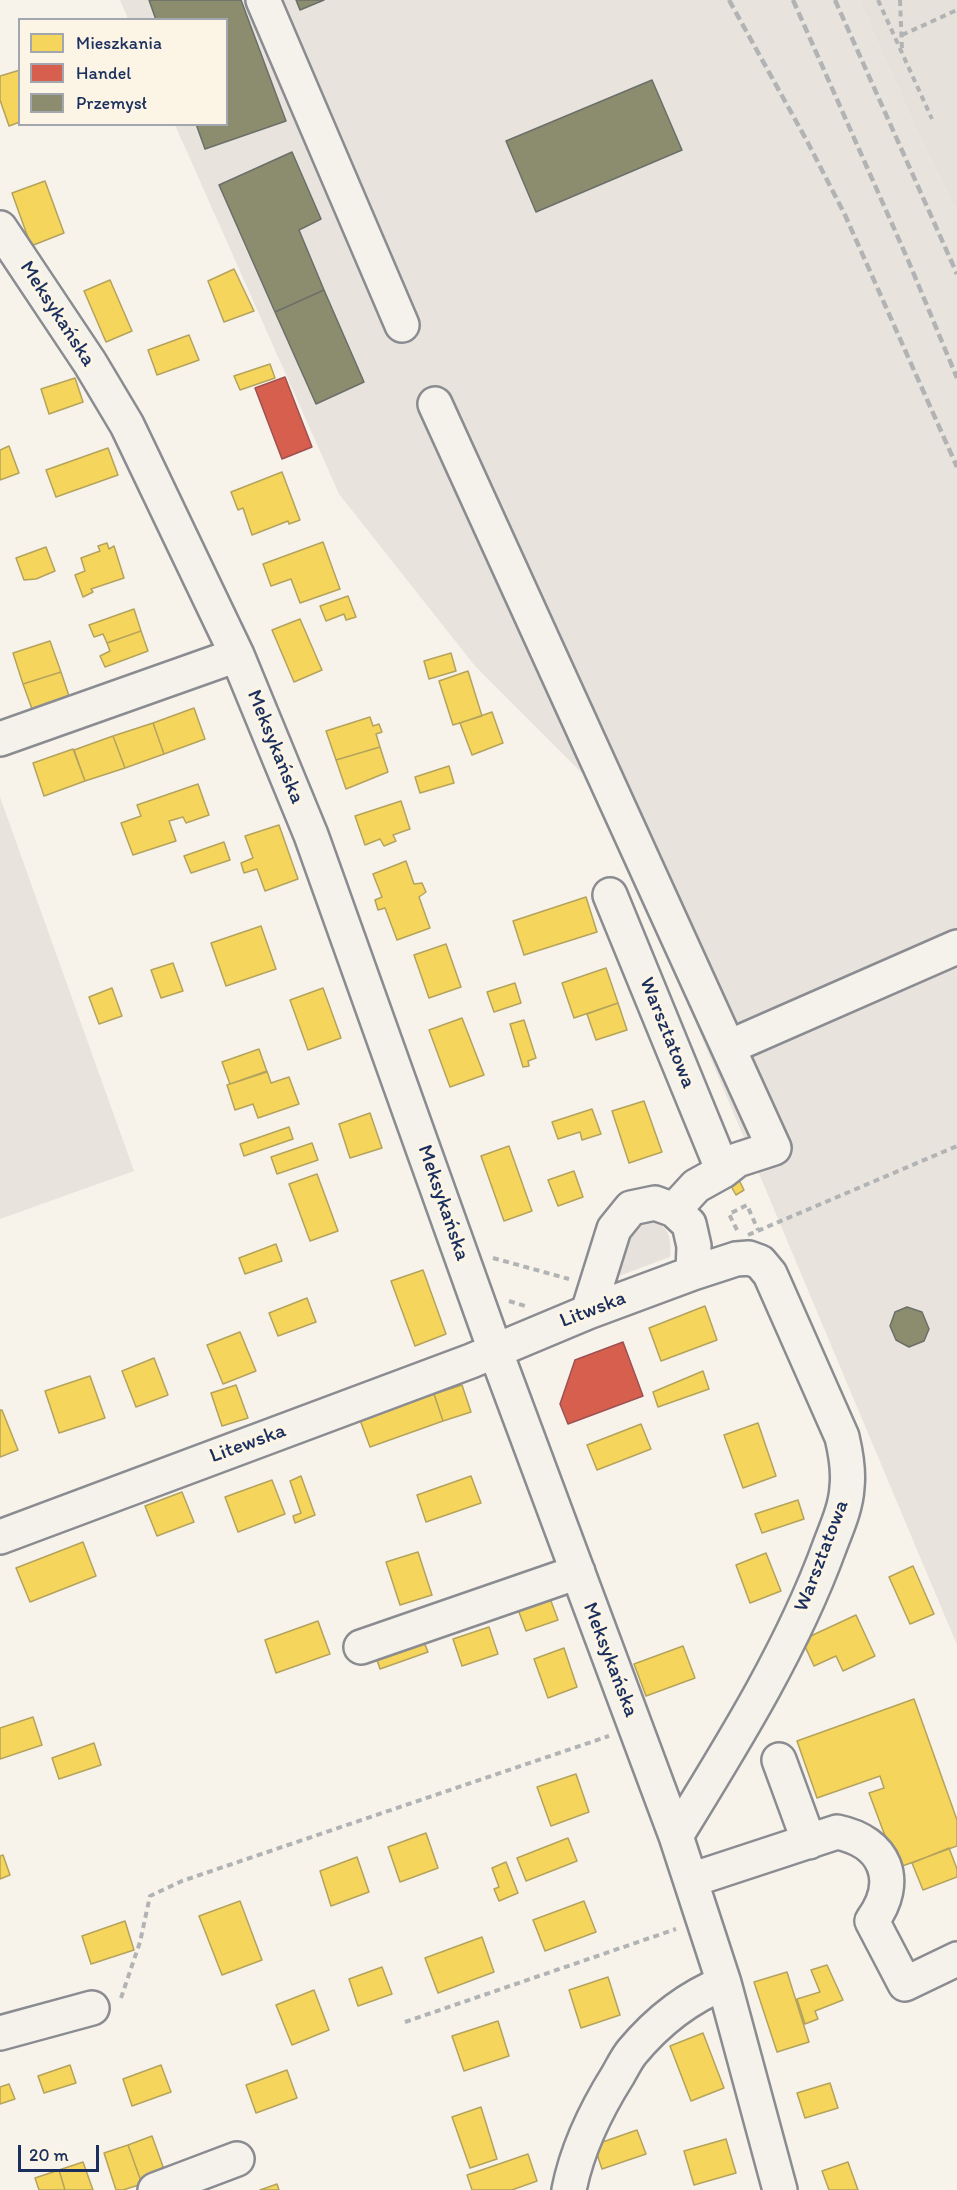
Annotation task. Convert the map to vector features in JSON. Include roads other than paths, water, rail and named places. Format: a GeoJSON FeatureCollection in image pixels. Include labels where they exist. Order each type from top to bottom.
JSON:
{"type":"FeatureCollection","features":[{"type":"Feature","properties":{"kind":"street"},"geometry":{"type":"LineString","coordinates":[[263,0],[402,325]]}},
{"type":"Feature","properties":{"kind":"street","name":"Meksykańska"},"geometry":{"type":"LineString","coordinates":[[6,249],[90,363],[127,425],[237,655],[310,835],[495,1350],[676,1836],[724,1983],[780,2190]]}},
{"type":"Feature","properties":{"kind":"street"},"geometry":{"type":"LineString","coordinates":[[435,404],[774,1148],[737,1160],[696,1186],[674,1210]]}},
{"type":"Feature","properties":{"kind":"street"},"geometry":{"type":"LineString","coordinates":[[0,739],[237,655]]}},
{"type":"Feature","properties":{"kind":"street","name":"Warsztatowa"},"geometry":{"type":"LineString","coordinates":[[610,895],[723,1171]]}},
{"type":"Feature","properties":{"kind":"street"},"geometry":{"type":"LineString","coordinates":[[729,1047],[957,947]]}},
{"type":"Feature","properties":{"kind":"street"},"geometry":{"type":"LineString","coordinates":[[588,1312],[614,1229],[631,1208],[655,1203],[674,1210],[688,1224],[694,1246],[693,1273]]}},
{"type":"Feature","properties":{"kind":"street","name":"Warsztatowa"},"geometry":{"type":"LineString","coordinates":[[676,1836],[726,1756],[813,1593],[843,1509],[848,1488],[848,1462],[842,1437],[770,1274],[764,1266],[749,1258],[736,1259],[693,1273]]}},
{"type":"Feature","properties":{"kind":"street","name":"Litwska"},"geometry":{"type":"LineString","coordinates":[[495,1350],[693,1273]]}},
{"type":"Feature","properties":{"kind":"street","name":"Litewska"},"geometry":{"type":"LineString","coordinates":[[0,1537],[471,1361],[495,1350]]}},
{"type":"Feature","properties":{"kind":"street"},"geometry":{"type":"LineString","coordinates":[[362,1647],[578,1572]]}},
{"type":"Feature","properties":{"kind":"street"},"geometry":{"type":"LineString","coordinates":[[779,1760],[809,1842]]}},
{"type":"Feature","properties":{"kind":"street"},"geometry":{"type":"LineString","coordinates":[[691,1880],[837,1832],[854,1836],[869,1844],[880,1857],[887,1873],[887,1890],[882,1907],[872,1921],[905,1984],[957,1959]]}},
{"type":"Feature","properties":{"kind":"street"},"geometry":{"type":"LineString","coordinates":[[569,2190],[573,2171],[598,2107],[632,2052],[678,2007],[708,1989],[724,1983]]}},
{"type":"Feature","properties":{"kind":"street"},"geometry":{"type":"LineString","coordinates":[[0,2033],[92,2007]]}},
{"type":"Feature","properties":{"kind":"street"},"geometry":{"type":"LineString","coordinates":[[155,2190],[237,2159]]}},
{"type":"Feature","properties":{"kind":"railway"},"geometry":{"type":"LineString","coordinates":[[729,0],[845,215],[957,467]]}},
{"type":"Feature","properties":{"kind":"railway"},"geometry":{"type":"LineString","coordinates":[[793,0],[908,260],[957,378]]}},
{"type":"Feature","properties":{"kind":"railway"},"geometry":{"type":"LineString","coordinates":[[835,0],[957,274]]}}]}
